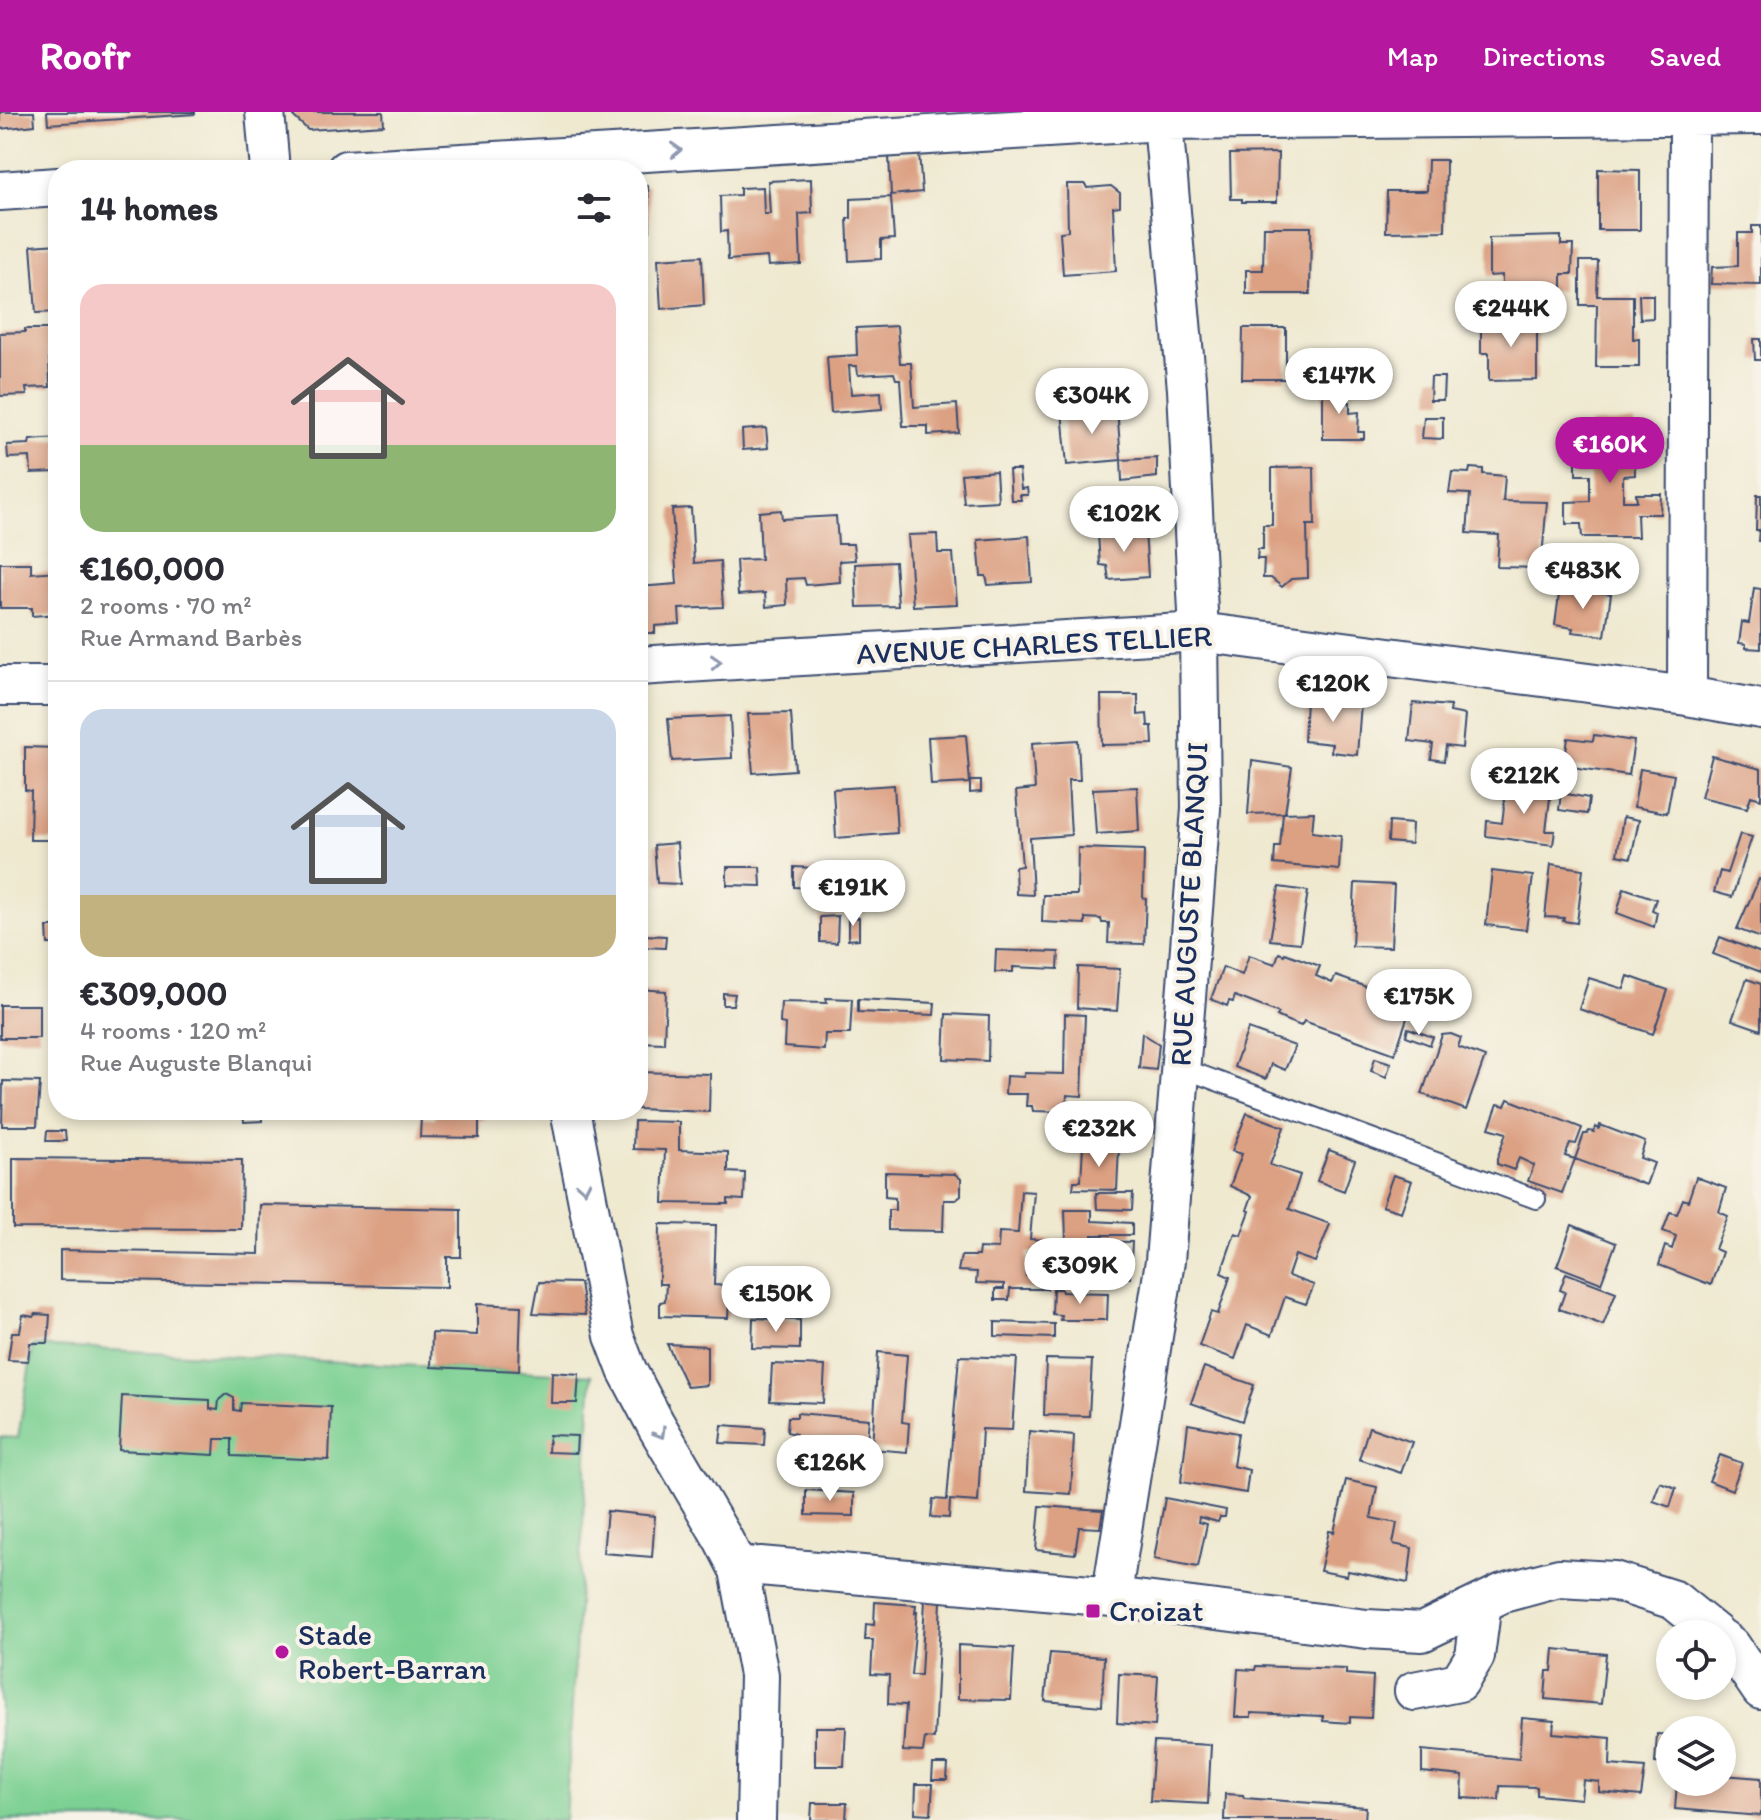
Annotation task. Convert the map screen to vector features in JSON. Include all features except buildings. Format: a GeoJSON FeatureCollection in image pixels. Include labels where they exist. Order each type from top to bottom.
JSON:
{"type":"FeatureCollection","features":[{"type":"Feature","properties":{"kind":"street"},"geometry":{"type":"LineString","coordinates":[[265,112],[269,160]]}},
{"type":"Feature","properties":{"kind":"street"},"geometry":{"type":"LineString","coordinates":[[1687,696],[1689,115]]}},
{"type":"Feature","properties":{"kind":"street"},"geometry":{"type":"LineString","coordinates":[[500,160],[1163,117],[1761,115]]}},
{"type":"Feature","properties":{"kind":"street","name":"RUE AUGUSTE BLANQUI"},"geometry":{"type":"LineString","coordinates":[[1113,1597],[1165,1261],[1201,809],[1199,632],[1187,389],[1163,117]]}},
{"type":"Feature","properties":{"kind":"street"},"geometry":{"type":"LineString","coordinates":[[0,191],[48,188]]}},
{"type":"Feature","properties":{"kind":"street","name":"AVENUE CHARLES TELLIER"},"geometry":{"type":"LineString","coordinates":[[648,665],[1199,632],[1687,696],[1761,709]]}},
{"type":"Feature","properties":{"kind":"street"},"geometry":{"type":"LineString","coordinates":[[0,686],[48,686]]}},
{"type":"Feature","properties":{"kind":"street"},"geometry":{"type":"LineString","coordinates":[[572,1120],[614,1336],[627,1370],[656,1425],[739,1570],[759,1675],[756,1820]]}},
{"type":"Feature","properties":{"kind":"street"},"geometry":{"type":"LineString","coordinates":[[739,1570],[760,1566],[1113,1597],[1367,1629],[1422,1632],[1503,1593],[1559,1578],[1614,1581],[1674,1600],[1699,1620]]}},
{"type":"Feature","properties":{"kind":"street"},"geometry":{"type":"LineString","coordinates":[[1414,1691],[1459,1682],[1475,1656],[1482,1603]]}},
{"type":"Feature","properties":{"kind":"street"},"geometry":{"type":"LineString","coordinates":[[1736,1653],[1761,1690]]}},
{"type":"Feature","properties":{"kind":"lane"},"geometry":{"type":"LineString","coordinates":[[1179,1067],[1536,1199]]}},
{"type":"Feature","properties":{"kind":"green space","name":"Stade Robert-Barran"},"geometry":{"type":"Polygon","coordinates":[[[33,1346],[592,1375],[565,1820],[0,1820],[0,1437],[18,1438],[33,1346]]]}},
{"type":"Feature","properties":{"kind":"place","name":"Croizat"},"geometry":{"type":"Point","coordinates":[1093,1611]}},
{"type":"Feature","properties":{"kind":"place","name":"Stade Robert-Barran"},"geometry":{"type":"Point","coordinates":[282,1652]}}]}
